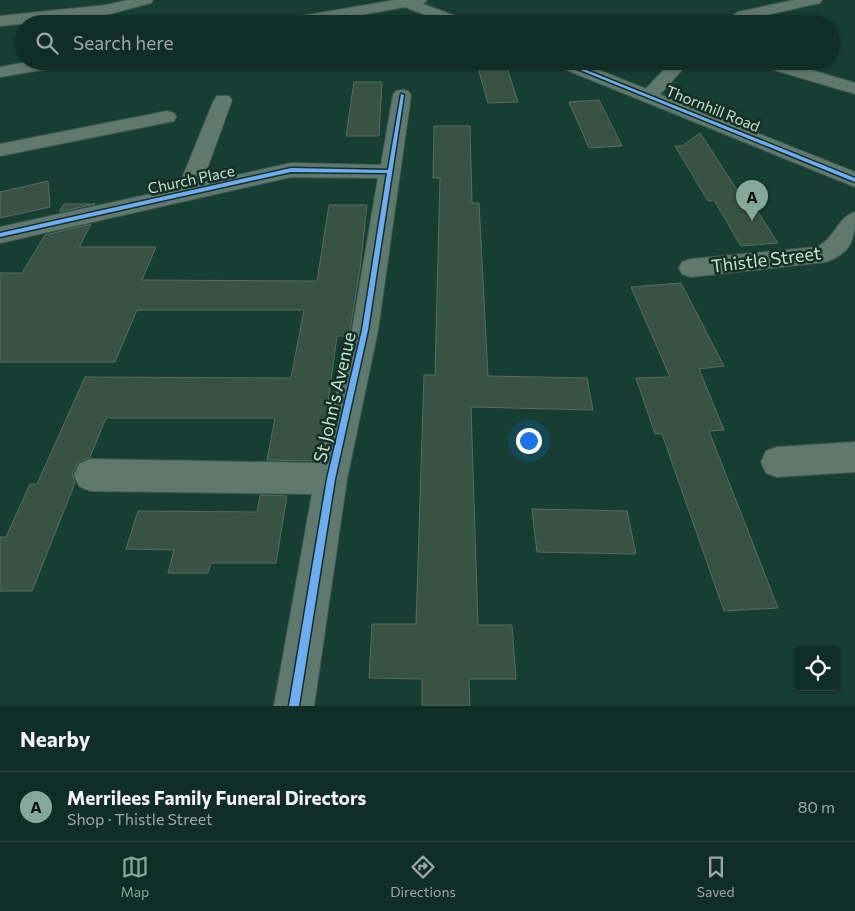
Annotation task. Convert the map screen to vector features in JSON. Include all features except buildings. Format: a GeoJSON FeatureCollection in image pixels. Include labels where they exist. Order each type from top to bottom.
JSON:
{"type":"FeatureCollection","features":[{"type":"Feature","properties":{"kind":"street"},"geometry":{"type":"LineString","coordinates":[[58,15],[106,10],[146,0]]}},
{"type":"Feature","properties":{"kind":"street"},"geometry":{"type":"LineString","coordinates":[[742,15],[815,0]]}},
{"type":"Feature","properties":{"kind":"street"},"geometry":{"type":"LineString","coordinates":[[335,15],[414,1],[444,15]]}},
{"type":"Feature","properties":{"kind":"street"},"geometry":{"type":"LineString","coordinates":[[0,21],[15,19]]}},
{"type":"Feature","properties":{"kind":"street"},"geometry":{"type":"LineString","coordinates":[[0,72],[15,69]]}},
{"type":"Feature","properties":{"kind":"street","name":"Thornhill Road"},"geometry":{"type":"LineString","coordinates":[[583,70],[855,180]]}},
{"type":"Feature","properties":{"kind":"street"},"geometry":{"type":"LineString","coordinates":[[649,96],[674,70]]}},
{"type":"Feature","properties":{"kind":"street"},"geometry":{"type":"LineString","coordinates":[[793,70],[855,89]]}},
{"type":"Feature","properties":{"kind":"street","name":"St John's Avenue"},"geometry":{"type":"LineString","coordinates":[[294,706],[331,479],[365,330],[402,95]]}},
{"type":"Feature","properties":{"kind":"street"},"geometry":{"type":"LineString","coordinates":[[188,193],[223,100]]}},
{"type":"Feature","properties":{"kind":"street"},"geometry":{"type":"LineString","coordinates":[[0,150],[167,117]]}},
{"type":"Feature","properties":{"kind":"street","name":"Church Place"},"geometry":{"type":"LineString","coordinates":[[0,234],[291,170],[389,172]]}},
{"type":"Feature","properties":{"kind":"street","name":"Thistle Street"},"geometry":{"type":"LineString","coordinates":[[691,268],[818,256],[832,251],[855,220]]}},
{"type":"Feature","properties":{"kind":"street"},"geometry":{"type":"LineString","coordinates":[[777,462],[855,457]]}},
{"type":"Feature","properties":{"kind":"street","name":"St John's Avenue"},"geometry":{"type":"LineString","coordinates":[[90,475],[331,479]]}},
{"type":"Feature","properties":{"kind":"cycle path"},"geometry":{"type":"LineString","coordinates":[[582,70],[855,180]]}},
{"type":"Feature","properties":{"kind":"cycle path"},"geometry":{"type":"LineString","coordinates":[[294,706],[331,479],[365,330],[402,95]]}},
{"type":"Feature","properties":{"kind":"cycle path"},"geometry":{"type":"LineString","coordinates":[[0,235],[291,170],[389,172]]}},
{"type":"Feature","properties":{"kind":"place","name":"Merrilees Family Funeral Directors"},"geometry":{"type":"Point","coordinates":[752,221]}}]}
